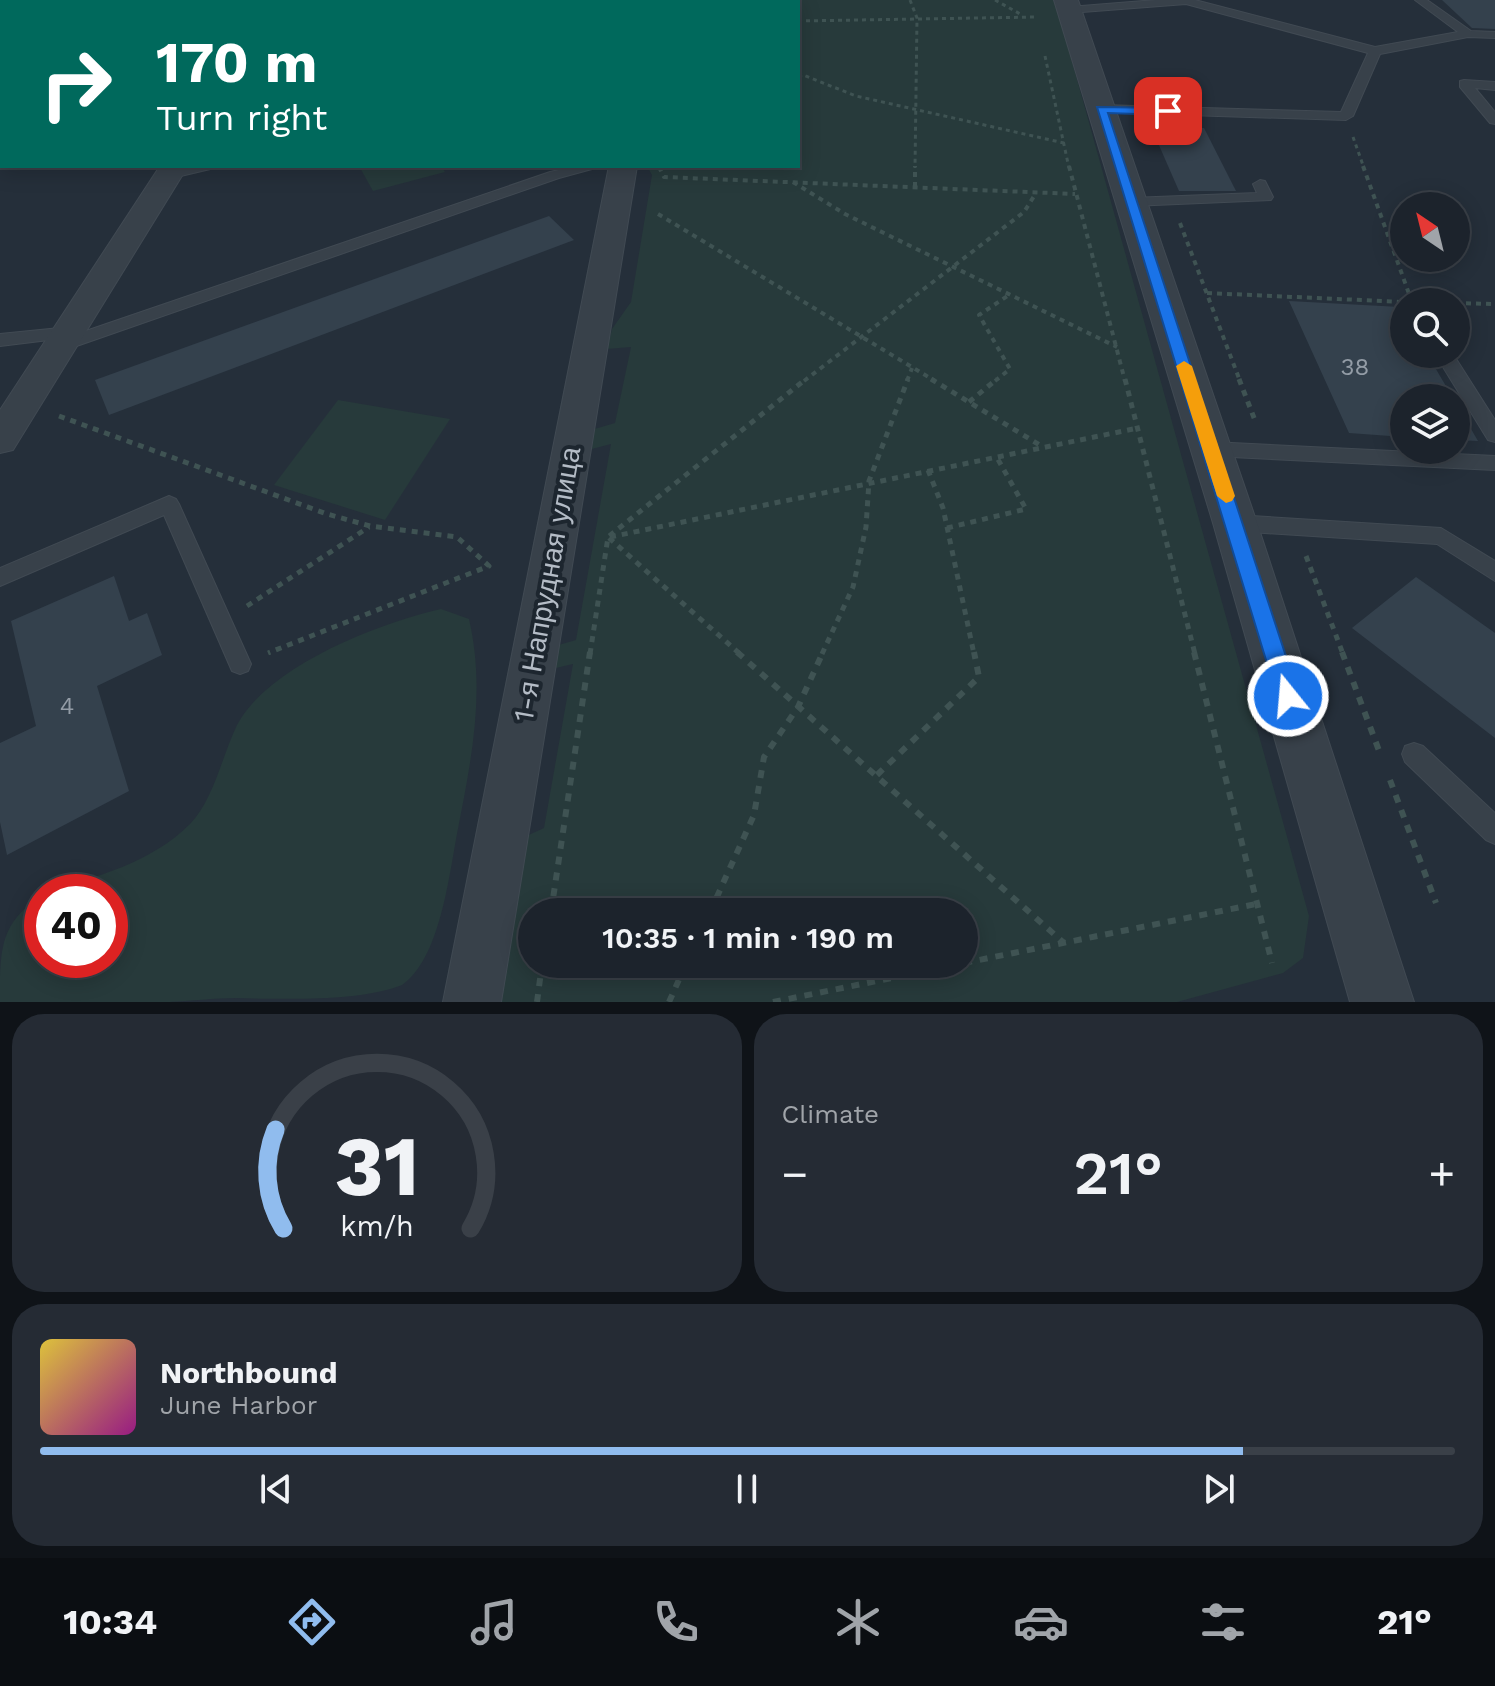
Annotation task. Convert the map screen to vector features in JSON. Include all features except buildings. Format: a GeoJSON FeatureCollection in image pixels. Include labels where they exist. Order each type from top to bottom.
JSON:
{"type":"FeatureCollection","features":[{"type":"Feature","properties":{"kind":"street"},"geometry":{"type":"LineString","coordinates":[[1049,13],[1101,109],[1235,523],[1382,1002]]}},
{"type":"Feature","properties":{"kind":"street","name":"1-я Напрудная улица"},"geometry":{"type":"LineString","coordinates":[[472,1002],[623,168]]}},
{"type":"Feature","properties":{"kind":"street"},"geometry":{"type":"LineString","coordinates":[[0,440],[171,171]]}},
{"type":"Feature","properties":{"kind":"lane"},"geometry":{"type":"LineString","coordinates":[[1420,0],[1468,34]]}},
{"type":"Feature","properties":{"kind":"lane"},"geometry":{"type":"LineString","coordinates":[[1049,13],[1185,1],[1375,51],[1468,34],[1495,35]]}},
{"type":"Feature","properties":{"kind":"lane"},"geometry":{"type":"LineString","coordinates":[[1101,109],[1346,116],[1375,51]]}},
{"type":"Feature","properties":{"kind":"lane"},"geometry":{"type":"LineString","coordinates":[[1495,86],[1464,84],[1495,120]]}},
{"type":"Feature","properties":{"kind":"lane"},"geometry":{"type":"LineString","coordinates":[[171,171],[198,168]]}},
{"type":"Feature","properties":{"kind":"lane"},"geometry":{"type":"LineString","coordinates":[[0,340],[66,338],[555,175],[587,168]]}},
{"type":"Feature","properties":{"kind":"lane"},"geometry":{"type":"LineString","coordinates":[[1131,202],[1266,197],[1260,184]]}},
{"type":"Feature","properties":{"kind":"lane"},"geometry":{"type":"LineString","coordinates":[[1453,368],[1495,435]]}},
{"type":"Feature","properties":{"kind":"lane"},"geometry":{"type":"LineString","coordinates":[[1211,449],[1495,463]]}},
{"type":"Feature","properties":{"kind":"lane"},"geometry":{"type":"LineString","coordinates":[[0,577],[169,504],[240,664]]}},
{"type":"Feature","properties":{"kind":"lane"},"geometry":{"type":"LineString","coordinates":[[1235,523],[1441,536],[1495,572]]}},
{"type":"Feature","properties":{"kind":"lane"},"geometry":{"type":"LineString","coordinates":[[1414,754],[1495,831]]}},
{"type":"Feature","properties":{"kind":"path"},"geometry":{"type":"LineString","coordinates":[[910,0],[917,18],[915,187]]}},
{"type":"Feature","properties":{"kind":"path"},"geometry":{"type":"LineString","coordinates":[[995,0],[1024,17]]}},
{"type":"Feature","properties":{"kind":"path"},"geometry":{"type":"LineString","coordinates":[[800,21],[1024,17],[1049,13]]}},
{"type":"Feature","properties":{"kind":"path"},"geometry":{"type":"LineString","coordinates":[[1043,45],[1075,194],[1138,428],[1272,963]]}},
{"type":"Feature","properties":{"kind":"path"},"geometry":{"type":"LineString","coordinates":[[800,74],[856,96],[1064,143]]}},
{"type":"Feature","properties":{"kind":"path"},"geometry":{"type":"LineString","coordinates":[[1346,116],[1407,288]]}},
{"type":"Feature","properties":{"kind":"path"},"geometry":{"type":"LineString","coordinates":[[664,177],[1075,194]]}},
{"type":"Feature","properties":{"kind":"path"},"geometry":{"type":"LineString","coordinates":[[793,182],[845,214],[1117,347]]}},
{"type":"Feature","properties":{"kind":"path"},"geometry":{"type":"LineString","coordinates":[[553,898],[608,537],[861,336],[1024,212],[1036,193]]}},
{"type":"Feature","properties":{"kind":"path"},"geometry":{"type":"LineString","coordinates":[[658,214],[1043,447]]}},
{"type":"Feature","properties":{"kind":"path"},"geometry":{"type":"LineString","coordinates":[[1207,293],[1390,301]]}},
{"type":"Feature","properties":{"kind":"path"},"geometry":{"type":"LineString","coordinates":[[969,402],[1010,369],[979,315],[1009,294]]}},
{"type":"Feature","properties":{"kind":"path"},"geometry":{"type":"LineString","coordinates":[[1470,303],[1495,304]]}},
{"type":"Feature","properties":{"kind":"path"},"geometry":{"type":"LineString","coordinates":[[716,898],[754,815],[764,757],[798,707],[853,587],[866,527],[869,481],[912,368]]}},
{"type":"Feature","properties":{"kind":"path"},"geometry":{"type":"LineString","coordinates":[[24,403],[327,514],[370,526],[457,537],[489,566],[240,664]]}},
{"type":"Feature","properties":{"kind":"path"},"geometry":{"type":"LineString","coordinates":[[608,537],[1138,428]]}},
{"type":"Feature","properties":{"kind":"path"},"geometry":{"type":"LineString","coordinates":[[947,528],[1026,509],[996,456]]}},
{"type":"Feature","properties":{"kind":"path"},"geometry":{"type":"LineString","coordinates":[[877,775],[979,677],[947,528],[928,470]]}},
{"type":"Feature","properties":{"kind":"path"},"geometry":{"type":"LineString","coordinates":[[222,623],[370,526]]}},
{"type":"Feature","properties":{"kind":"path"},"geometry":{"type":"LineString","coordinates":[[608,537],[1064,943]]}},
{"type":"Feature","properties":{"kind":"path"},"geometry":{"type":"LineString","coordinates":[[978,961],[1256,904]]}},
{"type":"Feature","properties":{"kind":"path"},"geometry":{"type":"LineString","coordinates":[[537,1002],[540,978]]}},
{"type":"Feature","properties":{"kind":"path"},"geometry":{"type":"LineString","coordinates":[[669,1002],[680,978]]}},
{"type":"Feature","properties":{"kind":"path"},"geometry":{"type":"LineString","coordinates":[[773,1002],[893,978]]}},
{"type":"Feature","properties":{"kind":"shaded area"},"geometry":{"type":"Polygon","coordinates":[[[800,0],[1055,0],[1309,916],[1303,958],[1283,973],[1177,1002],[486,1002],[511,843],[544,828],[573,664],[543,671],[548,648],[576,640],[611,444],[588,450],[591,430],[615,423],[631,347],[607,349],[612,329],[631,302],[652,175],[648,168],[800,168],[800,0]]]}},
{"type":"Feature","properties":{"kind":"shaded area"},"geometry":{"type":"Polygon","coordinates":[[[360,168],[442,168],[445,172],[373,191],[360,168]]]}},
{"type":"Feature","properties":{"kind":"shaded area"},"geometry":{"type":"Polygon","coordinates":[[[338,400],[450,419],[385,520],[274,485],[338,400]]]}},
{"type":"Feature","properties":{"kind":"shaded area"},"geometry":{"type":"Polygon","coordinates":[[[441,609],[469,619],[474,646],[476,700],[467,780],[441,916],[426,956],[415,973],[402,985],[384,990],[321,998],[0,1002],[5,939],[24,910],[24,978],[128,978],[128,874],[104,874],[158,849],[190,824],[211,790],[237,725],[252,704],[273,684],[327,650],[441,609]]]}},
{"type":"Feature","properties":{"kind":"slow traffic"},"geometry":{"type":"LineString","coordinates":[[1184,366],[1226,496]]}},
{"type":"Feature","properties":{"kind":"route"},"geometry":{"type":"LineString","coordinates":[[1168,111],[1101,109],[1288,696]]}}]}
